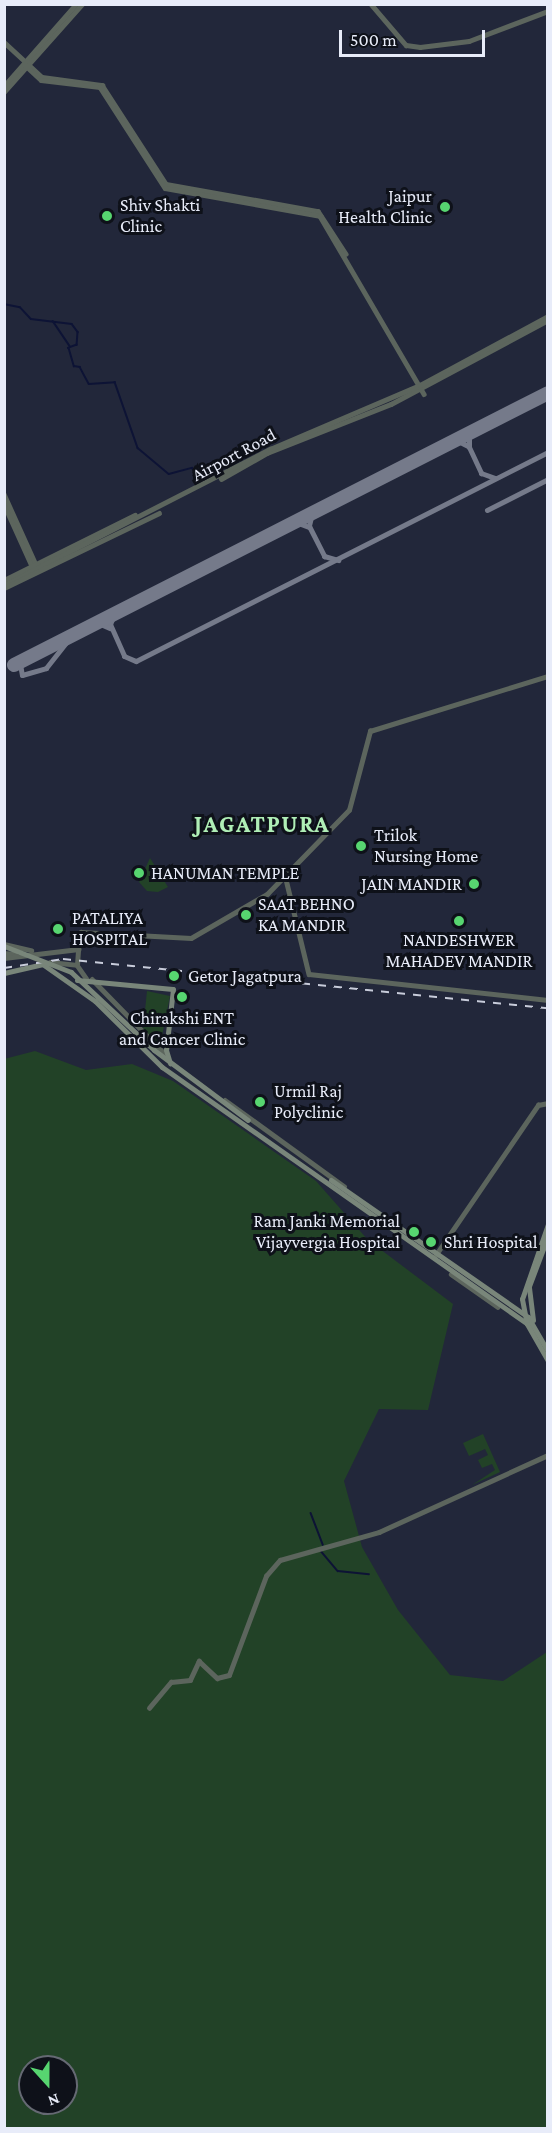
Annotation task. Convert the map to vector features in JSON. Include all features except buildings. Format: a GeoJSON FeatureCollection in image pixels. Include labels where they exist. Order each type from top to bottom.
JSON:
{"type":"FeatureCollection","features":[{"type":"Feature","properties":{"kind":"main road"},"geometry":{"type":"LineString","coordinates":[[4,948],[70,974],[173,1069],[329,1179],[450,1274],[496,1305],[526,1318]]}},
{"type":"Feature","properties":{"kind":"main road"},"geometry":{"type":"LineString","coordinates":[[4,973],[41,963],[75,982],[162,1067],[173,1069]]}},
{"type":"Feature","properties":{"kind":"main road"},"geometry":{"type":"LineString","coordinates":[[89,980],[170,992],[155,1051]]}},
{"type":"Feature","properties":{"kind":"main road"},"geometry":{"type":"LineString","coordinates":[[75,982],[89,980],[173,989],[166,1055],[173,1069]]}},
{"type":"Feature","properties":{"kind":"main road"},"geometry":{"type":"LineString","coordinates":[[329,1179],[436,1255],[496,1305],[508,1306],[526,1318],[535,1328],[548,1351]]}},
{"type":"Feature","properties":{"kind":"main road"},"geometry":{"type":"LineString","coordinates":[[548,1224],[522,1297],[526,1318],[548,1361]]}},
{"type":"Feature","properties":{"kind":"main road"},"geometry":{"type":"LineString","coordinates":[[526,1318],[532,1268],[548,1236]]}},
{"type":"Feature","properties":{"kind":"main road"},"geometry":{"type":"LineString","coordinates":[[508,1306],[522,1297]]}},
{"type":"Feature","properties":{"kind":"street"},"geometry":{"type":"LineString","coordinates":[[4,92],[76,4]]}},
{"type":"Feature","properties":{"kind":"street"},"geometry":{"type":"LineString","coordinates":[[4,86],[82,4]]}},
{"type":"Feature","properties":{"kind":"street"},"geometry":{"type":"LineString","coordinates":[[371,4],[406,45],[417,47],[470,41],[548,11]]}},
{"type":"Feature","properties":{"kind":"street"},"geometry":{"type":"LineString","coordinates":[[4,42],[42,76],[102,85],[166,184],[318,211],[346,254],[424,394]]}},
{"type":"Feature","properties":{"kind":"street"},"geometry":{"type":"LineString","coordinates":[[421,387],[548,318]]}},
{"type":"Feature","properties":{"kind":"street","name":"Airport Road"},"geometry":{"type":"LineString","coordinates":[[4,587],[270,449],[421,387],[477,352],[548,318]]}},
{"type":"Feature","properties":{"kind":"street"},"geometry":{"type":"LineString","coordinates":[[4,494],[36,569]]}},
{"type":"Feature","properties":{"kind":"street"},"geometry":{"type":"LineString","coordinates":[[4,504],[36,569]]}},
{"type":"Feature","properties":{"kind":"street"},"geometry":{"type":"LineString","coordinates":[[4,580],[36,569],[135,515]]}},
{"type":"Feature","properties":{"kind":"street"},"geometry":{"type":"LineString","coordinates":[[166,1055],[155,1051],[77,965],[81,932],[191,938],[267,894],[349,810],[370,731],[548,676]]}},
{"type":"Feature","properties":{"kind":"street"},"geometry":{"type":"LineString","coordinates":[[285,875],[309,974],[548,1000]]}},
{"type":"Feature","properties":{"kind":"street"},"geometry":{"type":"LineString","coordinates":[[4,948],[34,951],[78,949]]}},
{"type":"Feature","properties":{"kind":"street"},"geometry":{"type":"LineString","coordinates":[[4,948],[21,955]]}},
{"type":"Feature","properties":{"kind":"street"},"geometry":{"type":"LineString","coordinates":[[4,958],[34,951]]}},
{"type":"Feature","properties":{"kind":"street"},"geometry":{"type":"LineString","coordinates":[[41,963],[77,965]]}},
{"type":"Feature","properties":{"kind":"street"},"geometry":{"type":"LineString","coordinates":[[508,1306],[436,1255],[538,1106],[548,1103]]}},
{"type":"Feature","properties":{"kind":"street"},"geometry":{"type":"LineString","coordinates":[[149,1708],[171,1682],[190,1680],[198,1661],[218,1678],[229,1675],[266,1576],[280,1560],[379,1532],[548,1455]]}},
{"type":"Feature","properties":{"kind":"green space"},"geometry":{"type":"Polygon","coordinates":[[[150,858],[168,887],[158,892],[147,891],[139,882],[150,858]]]}},
{"type":"Feature","properties":{"kind":"green space"},"geometry":{"type":"Polygon","coordinates":[[[147,991],[170,996],[160,1046],[143,1030],[147,991]]]}},
{"type":"Feature","properties":{"kind":"green space"},"geometry":{"type":"Polygon","coordinates":[[[35,1051],[86,1070],[132,1064],[173,1081],[316,1181],[368,1240],[453,1304],[428,1410],[379,1409],[344,1481],[362,1547],[398,1610],[450,1675],[503,1681],[547,1652],[548,2128],[5,2128],[4,1059],[35,1051]]]}},
{"type":"Feature","properties":{"kind":"green space"},"geometry":{"type":"Polygon","coordinates":[[[483,1434],[500,1472],[472,1485],[495,1470],[492,1464],[482,1468],[478,1460],[488,1455],[485,1449],[469,1456],[463,1443],[483,1434]]]}},
{"type":"Feature","properties":{"kind":"waterway"},"geometry":{"type":"LineString","coordinates":[[4,304],[20,307],[31,319],[72,324],[78,332],[77,345],[69,348],[74,366],[80,367],[89,384],[115,382],[138,448],[169,474],[192,468],[202,479]]}},
{"type":"Feature","properties":{"kind":"waterway"},"geometry":{"type":"LineString","coordinates":[[53,321],[70,346]]}},
{"type":"Feature","properties":{"kind":"waterway"},"geometry":{"type":"LineString","coordinates":[[311,1513],[323,1545]]}},
{"type":"Feature","properties":{"kind":"waterway"},"geometry":{"type":"LineString","coordinates":[[321,1551],[338,1571],[369,1574]]}},
{"type":"Feature","properties":{"kind":"taxiway"},"geometry":{"type":"LineString","coordinates":[[478,428],[469,437],[469,447],[481,473],[495,478]]}},
{"type":"Feature","properties":{"kind":"taxiway"},"geometry":{"type":"LineString","coordinates":[[444,446],[458,441],[468,446]]}},
{"type":"Feature","properties":{"kind":"taxiway"},"geometry":{"type":"LineString","coordinates":[[132,605],[114,615],[110,624],[124,656],[136,661],[548,452]]}},
{"type":"Feature","properties":{"kind":"taxiway"},"geometry":{"type":"LineString","coordinates":[[487,510],[548,479]]}},
{"type":"Feature","properties":{"kind":"taxiway"},"geometry":{"type":"LineString","coordinates":[[329,504],[311,517],[309,526],[324,556],[338,560]]}},
{"type":"Feature","properties":{"kind":"taxiway"},"geometry":{"type":"LineString","coordinates":[[277,530],[298,523],[309,527]]}},
{"type":"Feature","properties":{"kind":"taxiway"},"geometry":{"type":"LineString","coordinates":[[84,629],[98,623],[110,628]]}},
{"type":"Feature","properties":{"kind":"taxiway"},"geometry":{"type":"LineString","coordinates":[[39,651],[20,664],[22,675],[46,668],[72,635]]}},
{"type":"Feature","properties":{"kind":"runway"},"geometry":{"type":"LineString","coordinates":[[14,665],[548,393]]}},
{"type":"Feature","properties":{"kind":"railway"},"geometry":{"type":"LineString","coordinates":[[4,968],[63,959],[548,1008]]}},
{"type":"Feature","properties":{"kind":"place","name":"Jaipur Health Clinic"},"geometry":{"type":"Point","coordinates":[445,207]}},
{"type":"Feature","properties":{"kind":"place","name":"Shiv Shakti Clinic"},"geometry":{"type":"Point","coordinates":[107,216]}},
{"type":"Feature","properties":{"kind":"place","name":"Trilok Nursing Home"},"geometry":{"type":"Point","coordinates":[361,846]}},
{"type":"Feature","properties":{"kind":"place","name":"HANUMAN TEMPLE"},"geometry":{"type":"Point","coordinates":[139,873]}},
{"type":"Feature","properties":{"kind":"place","name":"JAIN MANDIR"},"geometry":{"type":"Point","coordinates":[474,884]}},
{"type":"Feature","properties":{"kind":"place","name":"SAAT BEHNO KA MANDIR"},"geometry":{"type":"Point","coordinates":[246,915]}},
{"type":"Feature","properties":{"kind":"place","name":"NANDESHWER MAHADEV MANDIR"},"geometry":{"type":"Point","coordinates":[459,921]}},
{"type":"Feature","properties":{"kind":"place","name":"PATALIYA HOSPITAL"},"geometry":{"type":"Point","coordinates":[58,929]}},
{"type":"Feature","properties":{"kind":"place","name":"Getor Jagatpura"},"geometry":{"type":"Point","coordinates":[174,976]}},
{"type":"Feature","properties":{"kind":"place","name":"Chirakshi ENT and Cancer Clinic"},"geometry":{"type":"Point","coordinates":[182,997]}},
{"type":"Feature","properties":{"kind":"place","name":"Urmil Raj Polyclinic"},"geometry":{"type":"Point","coordinates":[260,1102]}},
{"type":"Feature","properties":{"kind":"place","name":"Ram Janki Memorial Vijayvergia Hospital"},"geometry":{"type":"Point","coordinates":[414,1232]}},
{"type":"Feature","properties":{"kind":"place","name":"Shri Hospital"},"geometry":{"type":"Point","coordinates":[431,1242]}},
{"type":"Feature","properties":{"kind":"district","name":"JAGATPURA"},"geometry":{"type":"Point","coordinates":[262,824]}}]}
